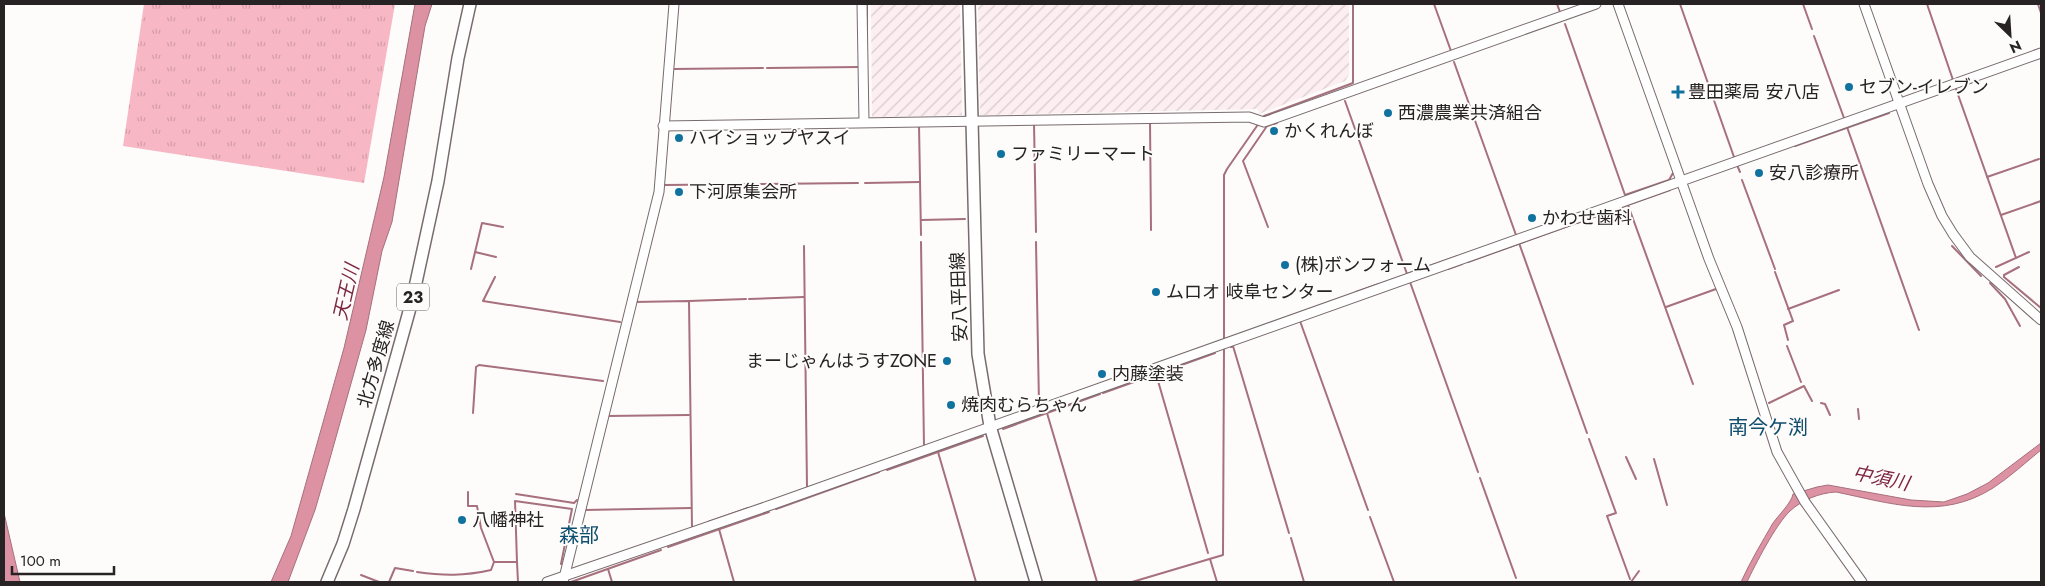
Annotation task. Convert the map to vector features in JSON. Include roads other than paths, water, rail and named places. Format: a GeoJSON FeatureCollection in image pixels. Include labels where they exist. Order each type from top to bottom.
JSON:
{"type":"FeatureCollection","features":[{"type":"Feature","properties":{"kind":"main road","name":"北方多度線"},"geometry":{"type":"LineString","coordinates":[[327,582],[343,544],[354,509],[412,300],[438,180],[458,58],[470,4]]}},
{"type":"Feature","properties":{"kind":"main road","name":"安八平田線"},"geometry":{"type":"LineString","coordinates":[[969,4],[976,332],[990,426],[1036,582]]}},
{"type":"Feature","properties":{"kind":"street"},"geometry":{"type":"LineString","coordinates":[[563,580],[659,192],[674,4]]}},
{"type":"Feature","properties":{"kind":"street"},"geometry":{"type":"LineString","coordinates":[[862,4],[864,122]]}},
{"type":"Feature","properties":{"kind":"street"},"geometry":{"type":"LineString","coordinates":[[663,126],[1249,117],[1260,120],[1596,4]]}},
{"type":"Feature","properties":{"kind":"street"},"geometry":{"type":"LineString","coordinates":[[1618,4],[1709,259],[1737,327],[1777,452],[1805,502],[1862,582]]}},
{"type":"Feature","properties":{"kind":"street"},"geometry":{"type":"LineString","coordinates":[[1864,4],[1928,184],[1942,216],[1970,257],[2041,320]]}},
{"type":"Feature","properties":{"kind":"street"},"geometry":{"type":"LineString","coordinates":[[547,582],[563,580],[990,426],[2041,53]]}},
{"type":"Feature","properties":{"kind":"waterway"},"geometry":{"type":"LineString","coordinates":[[867,4],[867,31]]}},
{"type":"Feature","properties":{"kind":"waterway"},"geometry":{"type":"LineString","coordinates":[[1262,119],[1264,116],[1353,83],[1353,4]]}},
{"type":"Feature","properties":{"kind":"waterway"},"geometry":{"type":"LineString","coordinates":[[1434,4],[1451,51]]}},
{"type":"Feature","properties":{"kind":"waterway"},"geometry":{"type":"LineString","coordinates":[[1557,4],[1560,12]]}},
{"type":"Feature","properties":{"kind":"waterway"},"geometry":{"type":"LineString","coordinates":[[1680,4],[1734,157]]}},
{"type":"Feature","properties":{"kind":"waterway"},"geometry":{"type":"LineString","coordinates":[[1803,4],[1812,29]]}},
{"type":"Feature","properties":{"kind":"waterway"},"geometry":{"type":"LineString","coordinates":[[1927,4],[1953,80]]}},
{"type":"Feature","properties":{"kind":"waterway"},"geometry":{"type":"LineString","coordinates":[[2038,4],[2041,13]]}},
{"type":"Feature","properties":{"kind":"waterway"},"geometry":{"type":"LineString","coordinates":[[1565,24],[1625,195],[1669,180],[1673,173]]}},
{"type":"Feature","properties":{"kind":"waterway"},"geometry":{"type":"LineString","coordinates":[[1814,36],[1844,118]]}},
{"type":"Feature","properties":{"kind":"waterway"},"geometry":{"type":"LineString","coordinates":[[1454,62],[1516,235]]}},
{"type":"Feature","properties":{"kind":"waterway"},"geometry":{"type":"LineString","coordinates":[[767,68],[860,67]]}},
{"type":"Feature","properties":{"kind":"waterway"},"geometry":{"type":"LineString","coordinates":[[673,69],[763,68]]}},
{"type":"Feature","properties":{"kind":"waterway"},"geometry":{"type":"LineString","coordinates":[[1965,85],[1972,82]]}},
{"type":"Feature","properties":{"kind":"waterway"},"geometry":{"type":"LineString","coordinates":[[1956,89],[2016,258]]}},
{"type":"Feature","properties":{"kind":"waterway"},"geometry":{"type":"LineString","coordinates":[[1345,101],[1407,274],[1458,256]]}},
{"type":"Feature","properties":{"kind":"waterway"},"geometry":{"type":"LineString","coordinates":[[1795,146],[1889,113]]}},
{"type":"Feature","properties":{"kind":"waterway"},"geometry":{"type":"LineString","coordinates":[[1150,121],[1151,230]]}},
{"type":"Feature","properties":{"kind":"waterway"},"geometry":{"type":"LineString","coordinates":[[1034,123],[1036,232]]}},
{"type":"Feature","properties":{"kind":"waterway"},"geometry":{"type":"LineString","coordinates":[[1224,340],[1224,175],[1259,123]]}},
{"type":"Feature","properties":{"kind":"waterway"},"geometry":{"type":"LineString","coordinates":[[1268,227],[1243,161],[1267,126],[1277,123]]}},
{"type":"Feature","properties":{"kind":"waterway"},"geometry":{"type":"LineString","coordinates":[[919,125],[921,235]]}},
{"type":"Feature","properties":{"kind":"waterway"},"geometry":{"type":"LineString","coordinates":[[1847,127],[1919,330]]}},
{"type":"Feature","properties":{"kind":"waterway"},"geometry":{"type":"LineString","coordinates":[[1987,177],[2039,159]]}},
{"type":"Feature","properties":{"kind":"waterway"},"geometry":{"type":"LineString","coordinates":[[1737,165],[1740,172]]}},
{"type":"Feature","properties":{"kind":"waterway"},"geometry":{"type":"LineString","coordinates":[[1742,180],[1775,269]]}},
{"type":"Feature","properties":{"kind":"waterway"},"geometry":{"type":"LineString","coordinates":[[865,183],[920,182]]}},
{"type":"Feature","properties":{"kind":"waterway"},"geometry":{"type":"LineString","coordinates":[[664,185],[858,183]]}},
{"type":"Feature","properties":{"kind":"waterway"},"geometry":{"type":"LineString","coordinates":[[1577,223],[1670,190]]}},
{"type":"Feature","properties":{"kind":"waterway"},"geometry":{"type":"LineString","coordinates":[[2001,215],[2041,201]]}},
{"type":"Feature","properties":{"kind":"waterway"},"geometry":{"type":"LineString","coordinates":[[1628,205],[1693,384]]}},
{"type":"Feature","properties":{"kind":"waterway"},"geometry":{"type":"LineString","coordinates":[[921,220],[965,219]]}},
{"type":"Feature","properties":{"kind":"waterway"},"geometry":{"type":"LineString","coordinates":[[471,269],[482,223],[503,227]]}},
{"type":"Feature","properties":{"kind":"waterway"},"geometry":{"type":"LineString","coordinates":[[1468,262],[1571,225]]}},
{"type":"Feature","properties":{"kind":"waterway"},"geometry":{"type":"LineString","coordinates":[[921,242],[924,447]]}},
{"type":"Feature","properties":{"kind":"waterway"},"geometry":{"type":"LineString","coordinates":[[1036,242],[1039,404]]}},
{"type":"Feature","properties":{"kind":"waterway"},"geometry":{"type":"LineString","coordinates":[[1519,243],[1587,433]]}},
{"type":"Feature","properties":{"kind":"waterway"},"geometry":{"type":"LineString","coordinates":[[804,246],[807,487]]}},
{"type":"Feature","properties":{"kind":"waterway"},"geometry":{"type":"LineString","coordinates":[[1952,246],[1981,276]]}},
{"type":"Feature","properties":{"kind":"waterway"},"geometry":{"type":"LineString","coordinates":[[475,252],[496,257]]}},
{"type":"Feature","properties":{"kind":"waterway"},"geometry":{"type":"LineString","coordinates":[[1996,267],[2029,252]]}},
{"type":"Feature","properties":{"kind":"waterway"},"geometry":{"type":"LineString","coordinates":[[1448,269],[1462,264]]}},
{"type":"Feature","properties":{"kind":"waterway"},"geometry":{"type":"LineString","coordinates":[[2019,267],[2004,275],[2004,277],[2041,308]]}},
{"type":"Feature","properties":{"kind":"waterway"},"geometry":{"type":"LineString","coordinates":[[1775,272],[1793,321],[1784,325],[1788,340]]}},
{"type":"Feature","properties":{"kind":"waterway"},"geometry":{"type":"LineString","coordinates":[[495,277],[483,301],[620,322]]}},
{"type":"Feature","properties":{"kind":"waterway"},"geometry":{"type":"LineString","coordinates":[[1410,282],[1478,472]]}},
{"type":"Feature","properties":{"kind":"waterway"},"geometry":{"type":"LineString","coordinates":[[1990,283],[2005,299],[2020,326]]}},
{"type":"Feature","properties":{"kind":"waterway"},"geometry":{"type":"LineString","coordinates":[[1356,292],[1379,284]]}},
{"type":"Feature","properties":{"kind":"waterway"},"geometry":{"type":"LineString","coordinates":[[1666,307],[1716,289]]}},
{"type":"Feature","properties":{"kind":"waterway"},"geometry":{"type":"LineString","coordinates":[[1788,309],[1839,290]]}},
{"type":"Feature","properties":{"kind":"waterway"},"geometry":{"type":"LineString","coordinates":[[749,299],[804,297]]}},
{"type":"Feature","properties":{"kind":"waterway"},"geometry":{"type":"LineString","coordinates":[[689,301],[746,299]]}},
{"type":"Feature","properties":{"kind":"waterway"},"geometry":{"type":"LineString","coordinates":[[634,302],[689,301],[692,528]]}},
{"type":"Feature","properties":{"kind":"waterway"},"geometry":{"type":"LineString","coordinates":[[1300,321],[1368,510]]}},
{"type":"Feature","properties":{"kind":"waterway"},"geometry":{"type":"LineString","coordinates":[[1231,347],[1233,346],[1289,533]]}},
{"type":"Feature","properties":{"kind":"waterway"},"geometry":{"type":"LineString","coordinates":[[1787,346],[1801,382]]}},
{"type":"Feature","properties":{"kind":"waterway"},"geometry":{"type":"LineString","coordinates":[[1132,582],[1223,555],[1224,347]]}},
{"type":"Feature","properties":{"kind":"waterway"},"geometry":{"type":"LineString","coordinates":[[1103,393],[1215,353]]}},
{"type":"Feature","properties":{"kind":"waterway"},"geometry":{"type":"LineString","coordinates":[[473,413],[476,367],[479,365],[603,381]]}},
{"type":"Feature","properties":{"kind":"waterway"},"geometry":{"type":"LineString","coordinates":[[1156,374],[1208,553]]}},
{"type":"Feature","properties":{"kind":"waterway"},"geometry":{"type":"LineString","coordinates":[[1769,403],[1804,386],[1812,401]]}},
{"type":"Feature","properties":{"kind":"waterway"},"geometry":{"type":"LineString","coordinates":[[1003,429],[1100,394]]}},
{"type":"Feature","properties":{"kind":"waterway"},"geometry":{"type":"LineString","coordinates":[[1821,403],[1825,404],[1830,415]]}},
{"type":"Feature","properties":{"kind":"waterway"},"geometry":{"type":"LineString","coordinates":[[1858,409],[1859,419]]}},
{"type":"Feature","properties":{"kind":"waterway"},"geometry":{"type":"LineString","coordinates":[[1047,413],[1097,582]]}},
{"type":"Feature","properties":{"kind":"waterway"},"geometry":{"type":"LineString","coordinates":[[607,416],[689,415]]}},
{"type":"Feature","properties":{"kind":"waterway"},"geometry":{"type":"LineString","coordinates":[[887,470],[983,436]]}},
{"type":"Feature","properties":{"kind":"waterway"},"geometry":{"type":"LineString","coordinates":[[1589,439],[1616,513],[1607,516],[1630,579]]}},
{"type":"Feature","properties":{"kind":"waterway"},"geometry":{"type":"LineString","coordinates":[[938,452],[976,582]]}},
{"type":"Feature","properties":{"kind":"waterway"},"geometry":{"type":"LineString","coordinates":[[1626,457],[1636,479]]}},
{"type":"Feature","properties":{"kind":"waterway"},"geometry":{"type":"LineString","coordinates":[[1654,459],[1667,505]]}},
{"type":"Feature","properties":{"kind":"waterway"},"geometry":{"type":"LineString","coordinates":[[776,509],[879,472]]}},
{"type":"Feature","properties":{"kind":"waterway"},"geometry":{"type":"LineString","coordinates":[[1480,478],[1516,578]]}},
{"type":"Feature","properties":{"kind":"waterway"},"geometry":{"type":"LineString","coordinates":[[468,492],[468,506],[477,506],[481,528],[494,562]]}},
{"type":"Feature","properties":{"kind":"waterway"},"geometry":{"type":"LineString","coordinates":[[516,494],[574,503],[577,500]]}},
{"type":"Feature","properties":{"kind":"waterway"},"geometry":{"type":"LineString","coordinates":[[417,572],[445,575],[463,574],[491,570],[494,562],[517,562],[515,501],[572,509],[562,564]]}},
{"type":"Feature","properties":{"kind":"waterway"},"geometry":{"type":"LineString","coordinates":[[584,510],[691,508]]}},
{"type":"Feature","properties":{"kind":"waterway"},"geometry":{"type":"LineString","coordinates":[[708,522],[748,508]]}},
{"type":"Feature","properties":{"kind":"waterway"},"geometry":{"type":"LineString","coordinates":[[668,547],[769,512]]}},
{"type":"Feature","properties":{"kind":"waterway"},"geometry":{"type":"LineString","coordinates":[[1370,517],[1394,582]]}},
{"type":"Feature","properties":{"kind":"waterway"},"geometry":{"type":"LineString","coordinates":[[719,529],[734,582]]}},
{"type":"Feature","properties":{"kind":"waterway"},"geometry":{"type":"LineString","coordinates":[[1291,538],[1304,582]]}},
{"type":"Feature","properties":{"kind":"waterway"},"geometry":{"type":"LineString","coordinates":[[571,582],[661,550]]}},
{"type":"Feature","properties":{"kind":"waterway"},"geometry":{"type":"LineString","coordinates":[[1210,559],[1217,582]]}},
{"type":"Feature","properties":{"kind":"waterway"},"geometry":{"type":"LineString","coordinates":[[517,562],[518,582]]}},
{"type":"Feature","properties":{"kind":"waterway"},"geometry":{"type":"LineString","coordinates":[[389,582],[395,568],[413,571]]}},
{"type":"Feature","properties":{"kind":"waterway"},"geometry":{"type":"LineString","coordinates":[[608,569],[612,582]]}},
{"type":"Feature","properties":{"kind":"waterway"},"geometry":{"type":"LineString","coordinates":[[1631,582],[1639,571]]}},
{"type":"Feature","properties":{"kind":"waterway"},"geometry":{"type":"LineString","coordinates":[[361,575],[379,582]]}},
{"type":"Feature","properties":{"kind":"place","name":"セブン-イレブン"},"geometry":{"type":"Point","coordinates":[1849,87]}},
{"type":"Feature","properties":{"kind":"place","name":"豊田薬局 安八店"},"geometry":{"type":"Point","coordinates":[1678,92]}},
{"type":"Feature","properties":{"kind":"place","name":"西濃農業共済組合"},"geometry":{"type":"Point","coordinates":[1388,113]}},
{"type":"Feature","properties":{"kind":"place","name":"かくれんぼ"},"geometry":{"type":"Point","coordinates":[1274,131]}},
{"type":"Feature","properties":{"kind":"place","name":"ハイショップヤスイ"},"geometry":{"type":"Point","coordinates":[679,138]}},
{"type":"Feature","properties":{"kind":"place","name":"ファミリーマート"},"geometry":{"type":"Point","coordinates":[1001,154]}},
{"type":"Feature","properties":{"kind":"place","name":"安八診療所"},"geometry":{"type":"Point","coordinates":[1759,173]}},
{"type":"Feature","properties":{"kind":"place","name":"下河原集会所"},"geometry":{"type":"Point","coordinates":[679,192]}},
{"type":"Feature","properties":{"kind":"place","name":"かわせ歯科"},"geometry":{"type":"Point","coordinates":[1532,218]}},
{"type":"Feature","properties":{"kind":"place","name":"(株)ボンフォーム"},"geometry":{"type":"Point","coordinates":[1285,265]}},
{"type":"Feature","properties":{"kind":"place","name":"ムロオ 岐阜センター"},"geometry":{"type":"Point","coordinates":[1156,292]}},
{"type":"Feature","properties":{"kind":"place","name":"まーじゃんはうすZONE"},"geometry":{"type":"Point","coordinates":[947,361]}},
{"type":"Feature","properties":{"kind":"place","name":"内藤塗装"},"geometry":{"type":"Point","coordinates":[1102,374]}},
{"type":"Feature","properties":{"kind":"place","name":"焼肉むらちゃん"},"geometry":{"type":"Point","coordinates":[951,405]}},
{"type":"Feature","properties":{"kind":"place","name":"八幡神社"},"geometry":{"type":"Point","coordinates":[462,520]}},
{"type":"Feature","properties":{"kind":"district","name":"南今ケ渕"},"geometry":{"type":"Point","coordinates":[1768,427]}},
{"type":"Feature","properties":{"kind":"district","name":"森部"},"geometry":{"type":"Point","coordinates":[579,535]}},
{"type":"Feature","properties":{"kind":"water label","name":"天王川"},"geometry":{"type":"Point","coordinates":[346,292]}},
{"type":"Feature","properties":{"kind":"water label","name":"中須川"},"geometry":{"type":"Point","coordinates":[1881,478]}}]}
